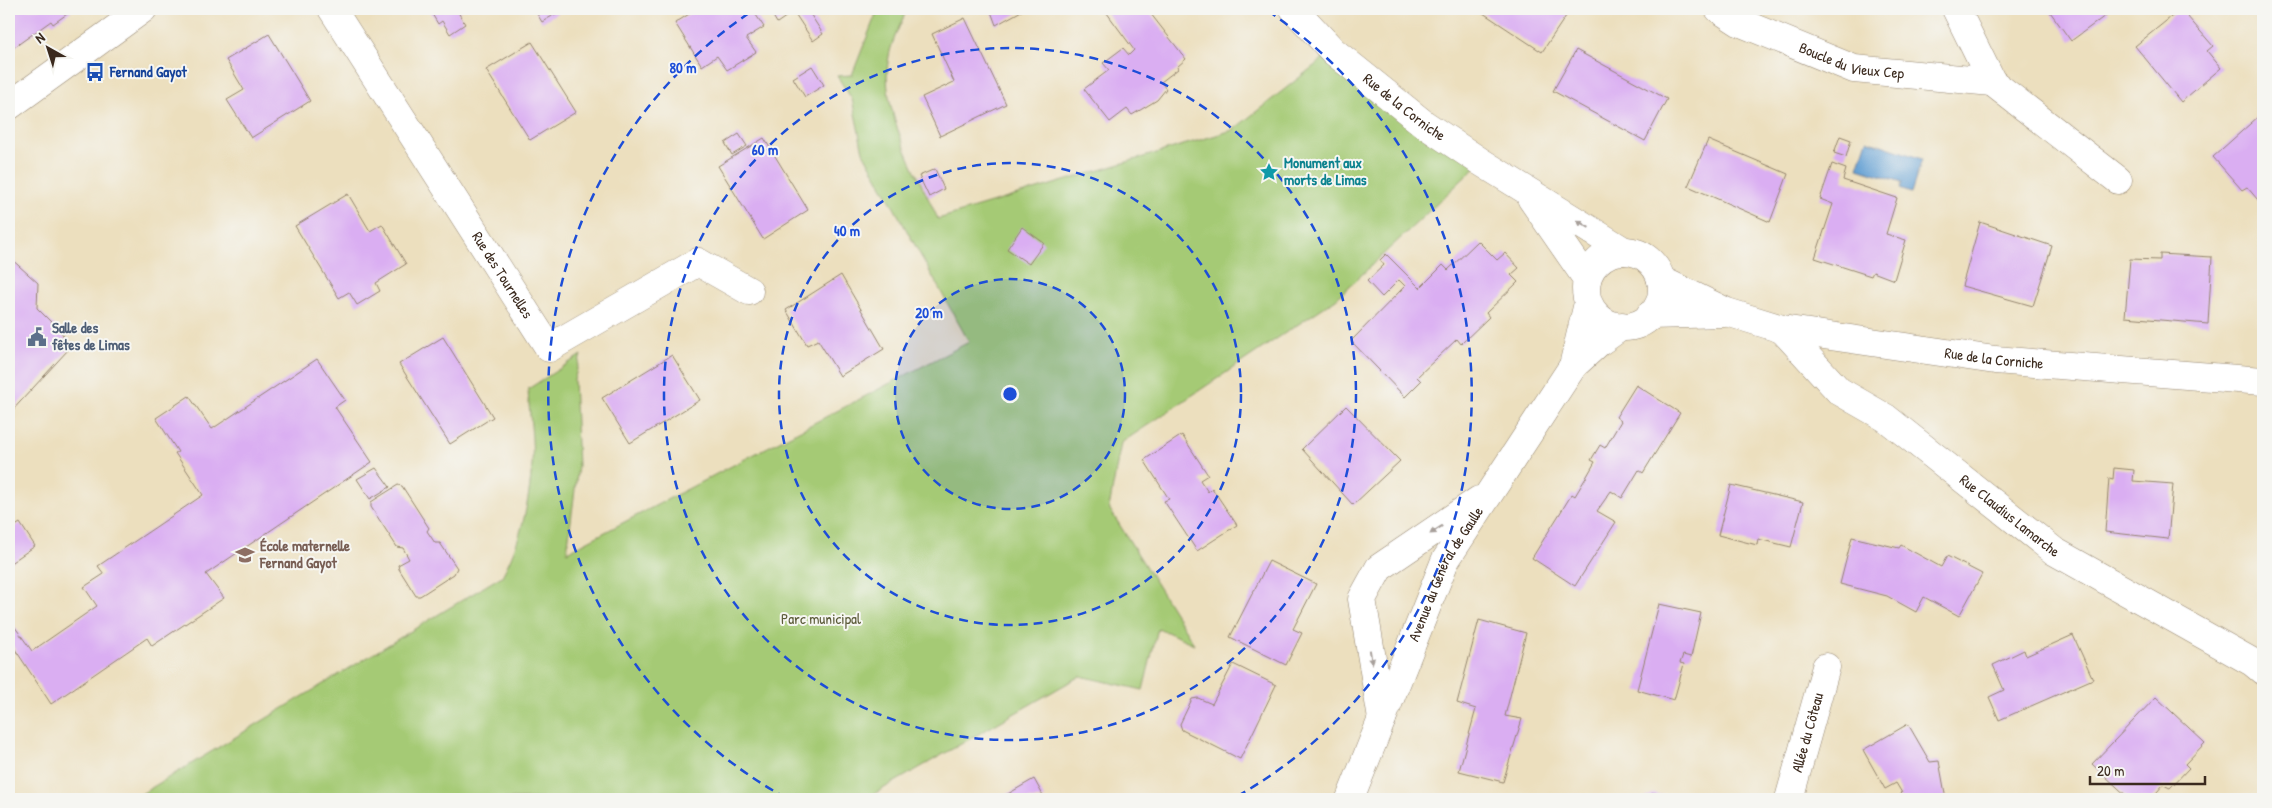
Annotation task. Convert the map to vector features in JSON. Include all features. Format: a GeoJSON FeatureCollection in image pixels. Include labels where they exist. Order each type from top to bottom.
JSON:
{"type":"FeatureCollection","features":[{"type":"Feature","properties":{"kind":"street"},"geometry":{"type":"LineString","coordinates":[[9,106],[143,9]]}},
{"type":"Feature","properties":{"kind":"street","name":"Rue des Tournelles"},"geometry":{"type":"LineString","coordinates":[[332,9],[549,348],[698,262],[750,291]]}},
{"type":"Feature","properties":{"kind":"street","name":"Rue de la Corniche"},"geometry":{"type":"LineString","coordinates":[[1294,9],[1332,50],[1424,124],[1526,191],[1624,251],[1636,253],[1648,259],[1656,268],[1661,280],[1727,312],[1782,328],[1995,360],[2263,381]]}},
{"type":"Feature","properties":{"kind":"street","name":"Boucle du Vieux Cep"},"geometry":{"type":"LineString","coordinates":[[1719,9],[1739,22],[1854,68],[1992,82]]}},
{"type":"Feature","properties":{"kind":"street"},"geometry":{"type":"LineString","coordinates":[[1956,9],[1992,82],[2118,180]]}},
{"type":"Feature","properties":{"kind":"street","name":"Rue de la Corniche"},"geometry":{"type":"LineString","coordinates":[[1526,191],[1588,290],[1602,320],[1622,326],[1642,322],[1650,315],[1727,312]]}},
{"type":"Feature","properties":{"kind":"street"},"geometry":{"type":"LineString","coordinates":[[1588,290],[1592,267],[1601,258],[1612,252],[1624,251]]}},
{"type":"Feature","properties":{"kind":"street"},"geometry":{"type":"LineString","coordinates":[[1650,315],[1658,305],[1661,293],[1661,280]]}},
{"type":"Feature","properties":{"kind":"street","name":"Avenue du Général de Gaulle"},"geometry":{"type":"LineString","coordinates":[[1574,366],[1588,290]]}},
{"type":"Feature","properties":{"kind":"street","name":"Avenue du Général de Gaulle"},"geometry":{"type":"LineString","coordinates":[[1350,799],[1445,562],[1574,366],[1598,343],[1622,326]]}},
{"type":"Feature","properties":{"kind":"street","name":"Rue Claudius Lamarche"},"geometry":{"type":"LineString","coordinates":[[1782,328],[1839,390],[1886,418],[2054,551],[2252,662],[2263,671]]}},
{"type":"Feature","properties":{"kind":"street"},"geometry":{"type":"LineString","coordinates":[[1382,719],[1362,599],[1379,568],[1490,492]]}},
{"type":"Feature","properties":{"kind":"street","name":"Allée du Côteau"},"geometry":{"type":"LineString","coordinates":[[1788,799],[1826,667]]}},
{"type":"Feature","properties":{"kind":"green space","name":"Parc municipal"},"geometry":{"type":"Polygon","coordinates":[[[878,9],[907,9],[890,50],[887,76],[889,97],[901,139],[938,219],[1233,130],[1333,51],[1481,162],[1336,299],[1121,443],[1109,508],[1194,644],[1158,628],[1143,690],[1080,676],[865,799],[133,799],[502,576],[519,536],[531,480],[532,437],[528,389],[581,355],[574,380],[578,466],[567,552],[969,342],[863,152],[852,99],[837,76],[852,75],[878,9]]]}},
{"type":"Feature","properties":{"kind":"water"},"geometry":{"type":"Polygon","coordinates":[[[1867,140],[1922,159],[1911,193],[1900,189],[1902,182],[1858,168],[1867,140]]]}},
{"type":"Feature","properties":{"kind":"building"},"geometry":{"type":"Polygon","coordinates":[[[9,9],[74,9],[53,24],[51,21],[9,51],[9,9]]]}},
{"type":"Feature","properties":{"kind":"building"},"geometry":{"type":"Polygon","coordinates":[[[429,9],[463,9],[458,12],[465,24],[450,34],[442,21],[438,24],[429,9]]]}},
{"type":"Feature","properties":{"kind":"building"},"geometry":{"type":"Polygon","coordinates":[[[534,9],[564,9],[542,22],[534,9]]]}},
{"type":"Feature","properties":{"kind":"building"},"geometry":{"type":"Polygon","coordinates":[[[697,9],[752,9],[764,27],[746,38],[756,52],[727,70],[717,56],[702,66],[675,23],[697,9]]]}},
{"type":"Feature","properties":{"kind":"building"},"geometry":{"type":"Polygon","coordinates":[[[786,9],[790,14],[777,23],[770,11],[786,9]]]}},
{"type":"Feature","properties":{"kind":"building"},"geometry":{"type":"Polygon","coordinates":[[[792,9],[807,9],[823,34],[813,41],[792,9]]]}},
{"type":"Feature","properties":{"kind":"building"},"geometry":{"type":"Polygon","coordinates":[[[990,9],[1025,9],[996,25],[990,9]]]}},
{"type":"Feature","properties":{"kind":"building"},"geometry":{"type":"Polygon","coordinates":[[[1104,9],[1147,9],[1186,59],[1177,67],[1178,69],[1161,82],[1166,89],[1157,100],[1132,115],[1127,109],[1110,122],[1084,89],[1109,70],[1103,63],[1123,48],[1129,55],[1134,50],[1104,9]]]}},
{"type":"Feature","properties":{"kind":"building"},"geometry":{"type":"Polygon","coordinates":[[[1477,9],[1567,9],[1570,10],[1542,52],[1477,9]]]}},
{"type":"Feature","properties":{"kind":"building"},"geometry":{"type":"Polygon","coordinates":[[[2048,9],[2105,9],[2109,13],[2071,41],[2048,9]]]}},
{"type":"Feature","properties":{"kind":"building"},"geometry":{"type":"Polygon","coordinates":[[[2181,9],[2213,46],[2207,51],[2221,68],[2181,102],[2135,46],[2181,9]]]}},
{"type":"Feature","properties":{"kind":"building"},"geometry":{"type":"Polygon","coordinates":[[[965,18],[1006,104],[940,136],[922,97],[954,82],[932,34],[965,18]]]}},
{"type":"Feature","properties":{"kind":"building"},"geometry":{"type":"Polygon","coordinates":[[[269,34],[310,101],[251,138],[227,100],[244,90],[226,60],[269,34]]]}},
{"type":"Feature","properties":{"kind":"building"},"geometry":{"type":"Polygon","coordinates":[[[532,42],[576,112],[530,140],[486,70],[532,42]]]}},
{"type":"Feature","properties":{"kind":"building"},"geometry":{"type":"Polygon","coordinates":[[[1576,50],[1667,99],[1645,141],[1553,91],[1576,50]]]}},
{"type":"Feature","properties":{"kind":"building"},"geometry":{"type":"Polygon","coordinates":[[[812,66],[824,85],[805,97],[793,78],[812,66]]]}},
{"type":"Feature","properties":{"kind":"building"},"geometry":{"type":"Polygon","coordinates":[[[2260,115],[2263,119],[2263,206],[2247,187],[2242,190],[2213,157],[2260,115]]]}},
{"type":"Feature","properties":{"kind":"building"},"geometry":{"type":"Polygon","coordinates":[[[739,134],[747,146],[732,155],[725,143],[739,134]]]}},
{"type":"Feature","properties":{"kind":"building"},"geometry":{"type":"Polygon","coordinates":[[[1840,136],[1851,140],[1846,157],[1834,153],[1840,136]]]}},
{"type":"Feature","properties":{"kind":"building"},"geometry":{"type":"Polygon","coordinates":[[[764,138],[808,210],[763,239],[718,166],[764,138]]]}},
{"type":"Feature","properties":{"kind":"building"},"geometry":{"type":"Polygon","coordinates":[[[1708,140],[1788,174],[1770,222],[1688,186],[1708,140]]]}},
{"type":"Feature","properties":{"kind":"building"},"geometry":{"type":"Polygon","coordinates":[[[1832,164],[1846,169],[1843,180],[1897,198],[1886,234],[1906,240],[1894,280],[1873,272],[1871,276],[1815,258],[1833,204],[1820,199],[1832,164]]]}},
{"type":"Feature","properties":{"kind":"building"},"geometry":{"type":"Polygon","coordinates":[[[935,169],[944,189],[929,197],[919,176],[935,169]]]}},
{"type":"Feature","properties":{"kind":"building"},"geometry":{"type":"Polygon","coordinates":[[[348,194],[370,231],[382,224],[406,264],[376,283],[380,291],[357,305],[349,292],[339,298],[295,226],[348,194]]]}},
{"type":"Feature","properties":{"kind":"building"},"geometry":{"type":"Polygon","coordinates":[[[1980,222],[2052,246],[2033,306],[1962,286],[1980,222]]]}},
{"type":"Feature","properties":{"kind":"building"},"geometry":{"type":"Polygon","coordinates":[[[1022,227],[1044,243],[1029,264],[1007,249],[1022,227]]]}},
{"type":"Feature","properties":{"kind":"building"},"geometry":{"type":"Polygon","coordinates":[[[1478,241],[1497,260],[1505,253],[1519,268],[1511,275],[1518,282],[1486,313],[1489,317],[1461,344],[1457,339],[1417,377],[1421,381],[1405,397],[1351,341],[1405,286],[1399,280],[1382,297],[1367,281],[1384,265],[1380,260],[1386,254],[1420,288],[1443,265],[1448,270],[1478,241]]]}},
{"type":"Feature","properties":{"kind":"building"},"geometry":{"type":"Polygon","coordinates":[[[2160,254],[2212,257],[2208,324],[2125,317],[2130,259],[2160,260],[2160,254]]]}},
{"type":"Feature","properties":{"kind":"building","name":"Salle des fêtes de Limas"},"geometry":{"type":"Polygon","coordinates":[[[9,257],[38,283],[37,308],[61,332],[68,343],[68,350],[9,414],[9,257]]]}},
{"type":"Feature","properties":{"kind":"building"},"geometry":{"type":"Polygon","coordinates":[[[841,275],[884,349],[840,376],[818,340],[807,345],[786,310],[841,275]]]}},
{"type":"Feature","properties":{"kind":"building"},"geometry":{"type":"Polygon","coordinates":[[[443,337],[493,417],[450,444],[399,364],[443,337]]]}},
{"type":"Feature","properties":{"kind":"building"},"geometry":{"type":"Polygon","coordinates":[[[672,355],[700,400],[630,443],[602,398],[672,355]]]}},
{"type":"Feature","properties":{"kind":"building"},"geometry":{"type":"Polygon","coordinates":[[[317,359],[345,400],[335,407],[372,462],[206,574],[224,598],[152,646],[147,638],[51,704],[9,640],[9,624],[12,623],[32,651],[97,606],[84,587],[104,574],[98,566],[203,495],[175,453],[178,452],[156,418],[189,396],[212,429],[317,359]]]}},
{"type":"Feature","properties":{"kind":"building"},"geometry":{"type":"Polygon","coordinates":[[[1636,385],[1680,413],[1643,473],[1639,470],[1622,498],[1611,491],[1597,511],[1616,522],[1575,586],[1532,558],[1572,494],[1575,496],[1595,462],[1591,460],[1600,445],[1605,448],[1621,421],[1616,417],[1636,385]]]}},
{"type":"Feature","properties":{"kind":"building"},"geometry":{"type":"Polygon","coordinates":[[[1346,406],[1400,461],[1353,505],[1302,449],[1346,406]]]}},
{"type":"Feature","properties":{"kind":"building"},"geometry":{"type":"Polygon","coordinates":[[[1182,435],[1208,475],[1200,480],[1208,492],[1212,488],[1237,525],[1197,551],[1164,501],[1169,499],[1144,460],[1182,435]]]}},
{"type":"Feature","properties":{"kind":"building"},"geometry":{"type":"Polygon","coordinates":[[[376,468],[390,487],[370,499],[357,479],[376,468]]]}},
{"type":"Feature","properties":{"kind":"building"},"geometry":{"type":"Polygon","coordinates":[[[2114,468],[2134,470],[2133,481],[2173,484],[2168,539],[2105,532],[2109,478],[2113,479],[2114,468]]]}},
{"type":"Feature","properties":{"kind":"building"},"geometry":{"type":"Polygon","coordinates":[[[398,485],[402,486],[429,528],[427,531],[435,543],[440,543],[457,568],[454,574],[420,596],[416,596],[399,569],[398,565],[409,559],[403,548],[397,547],[371,507],[371,502],[398,485]]]}},
{"type":"Feature","properties":{"kind":"building"},"geometry":{"type":"Polygon","coordinates":[[[1731,485],[1803,502],[1791,547],[1758,539],[1757,545],[1718,535],[1731,485]]]}},
{"type":"Feature","properties":{"kind":"building"},"geometry":{"type":"Polygon","coordinates":[[[20,523],[35,546],[9,564],[9,530],[20,523]]]}},
{"type":"Feature","properties":{"kind":"building"},"geometry":{"type":"Polygon","coordinates":[[[1852,537],[1899,548],[1901,545],[1941,567],[1947,556],[1982,574],[1959,616],[1924,597],[1916,612],[1887,596],[1840,584],[1852,537]]]}},
{"type":"Feature","properties":{"kind":"building"},"geometry":{"type":"Polygon","coordinates":[[[1269,561],[1316,584],[1293,629],[1302,633],[1286,665],[1230,637],[1269,561]]]}},
{"type":"Feature","properties":{"kind":"building"},"geometry":{"type":"Polygon","coordinates":[[[1659,604],[1701,613],[1691,657],[1683,655],[1680,663],[1684,664],[1674,700],[1637,690],[1659,604]]]}},
{"type":"Feature","properties":{"kind":"building"},"geometry":{"type":"Polygon","coordinates":[[[1479,620],[1526,633],[1505,716],[1522,719],[1503,782],[1459,771],[1476,709],[1457,703],[1479,620]]]}},
{"type":"Feature","properties":{"kind":"building"},"geometry":{"type":"Polygon","coordinates":[[[2073,635],[2093,679],[1999,720],[1989,697],[2004,690],[1993,665],[2024,650],[2026,656],[2073,635]]]}},
{"type":"Feature","properties":{"kind":"building"},"geometry":{"type":"Polygon","coordinates":[[[1233,664],[1276,685],[1240,759],[1182,730],[1180,724],[1192,699],[1198,698],[1212,704],[1233,664]]]}},
{"type":"Feature","properties":{"kind":"building"},"geometry":{"type":"Polygon","coordinates":[[[2156,697],[2205,743],[2185,764],[2189,768],[2170,788],[2163,785],[2151,799],[2130,799],[2092,764],[2156,697]]]}},
{"type":"Feature","properties":{"kind":"building"},"geometry":{"type":"Polygon","coordinates":[[[1908,724],[1930,762],[1939,761],[1946,799],[1900,799],[1899,796],[1902,793],[1896,783],[1885,789],[1863,750],[1908,724]]]}},
{"type":"Feature","properties":{"kind":"building"},"geometry":{"type":"Polygon","coordinates":[[[1034,779],[1045,799],[999,799],[1034,779]]]}},
{"type":"Feature","properties":{"kind":"building"},"geometry":{"type":"Polygon","coordinates":[[[1654,793],[1674,799],[1644,799],[1654,793]]]}},
{"type":"Feature","properties":{"kind":"place","name":"Fernand Gayot"},"geometry":{"type":"Point","coordinates":[95,72]}},
{"type":"Feature","properties":{"kind":"place","name":"Monument aux morts de Limas"},"geometry":{"type":"Point","coordinates":[1269,172]}},
{"type":"Feature","properties":{"kind":"place","name":"Salle des fêtes de Limas"},"geometry":{"type":"Point","coordinates":[37,337]}},
{"type":"Feature","properties":{"kind":"place","name":"École maternelle Fernand Gayot"},"geometry":{"type":"Point","coordinates":[245,555]}}]}
